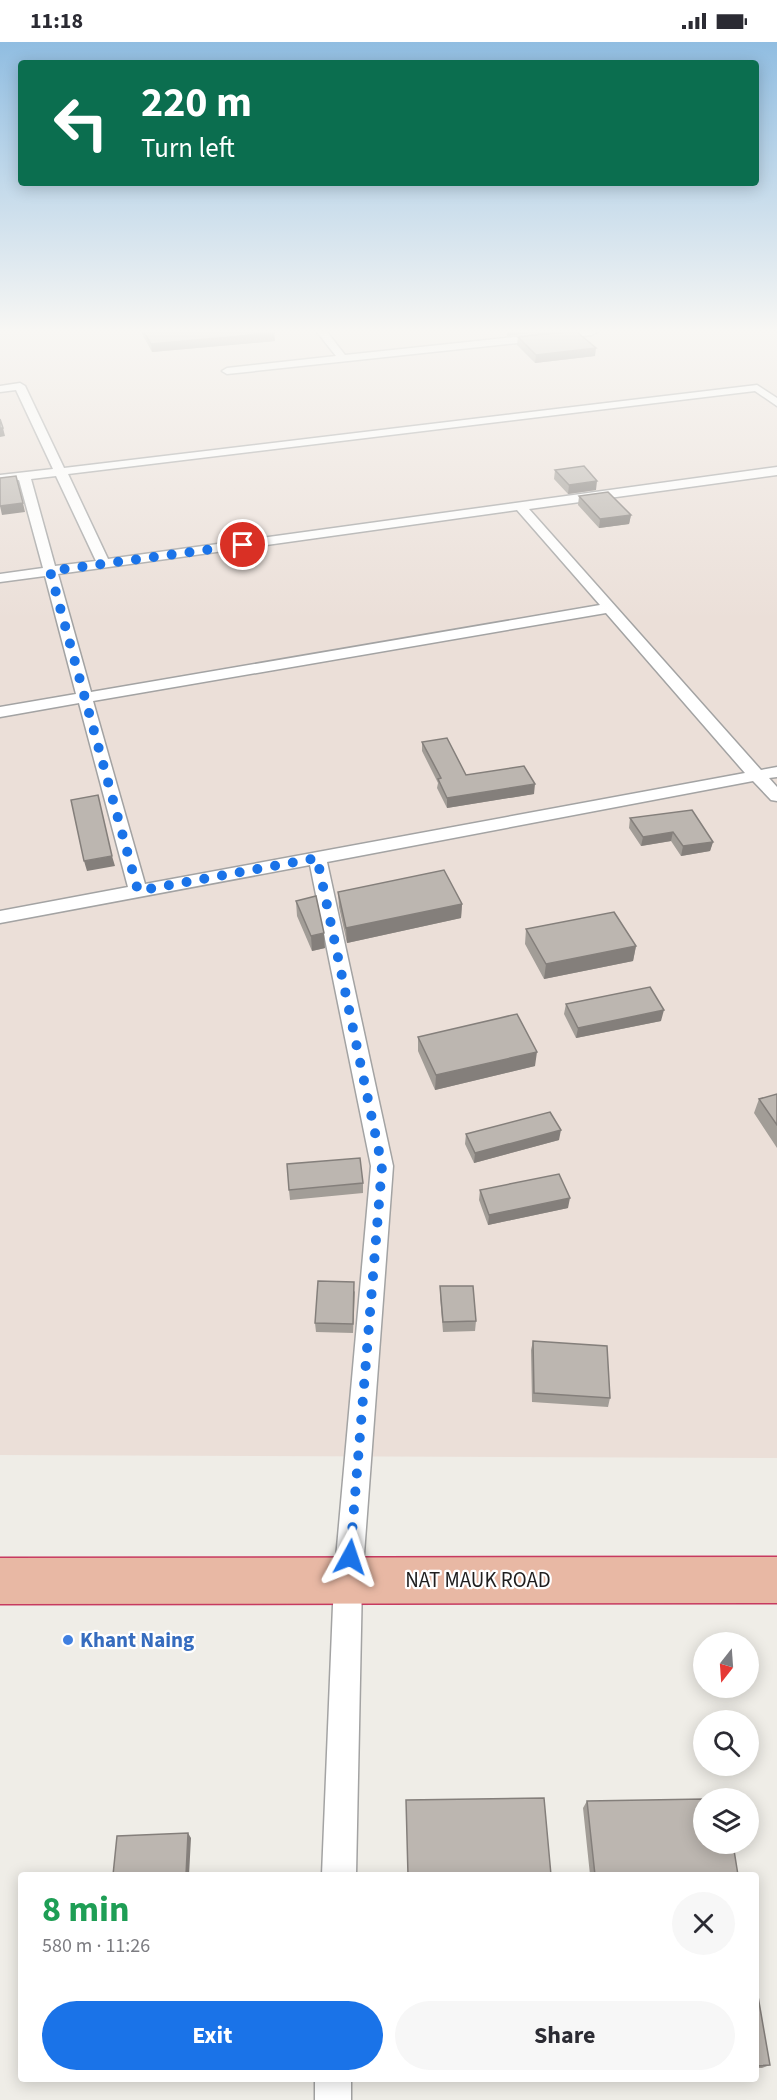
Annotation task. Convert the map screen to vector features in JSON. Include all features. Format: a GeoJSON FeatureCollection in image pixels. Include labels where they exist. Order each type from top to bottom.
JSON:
{"type":"FeatureCollection","features":[{"type":"Feature","properties":{"kind":"highway","name":"NAT MAUK ROAD"},"geometry":{"type":"LineString","coordinates":[[0,1581],[777,1580]]}},
{"type":"Feature","properties":{"kind":"street"},"geometry":{"type":"LineString","coordinates":[[41,428],[104,564]]}},
{"type":"Feature","properties":{"kind":"street"},"geometry":{"type":"LineString","coordinates":[[0,479],[426,428]]}},
{"type":"Feature","properties":{"kind":"street"},"geometry":{"type":"LineString","coordinates":[[0,578],[777,471]]}},
{"type":"Feature","properties":{"kind":"street"},"geometry":{"type":"LineString","coordinates":[[24,476],[138,891]]}},
{"type":"Feature","properties":{"kind":"street"},"geometry":{"type":"LineString","coordinates":[[520,506],[756,776],[777,796]]}},
{"type":"Feature","properties":{"kind":"street"},"geometry":{"type":"LineString","coordinates":[[0,712],[609,608]]}},
{"type":"Feature","properties":{"kind":"street"},"geometry":{"type":"LineString","coordinates":[[0,917],[777,771]]}},
{"type":"Feature","properties":{"kind":"street"},"geometry":{"type":"LineString","coordinates":[[317,858],[382,1166],[348,1581],[339,1872]]}},
{"type":"Feature","properties":{"kind":"street"},"geometry":{"type":"LineString","coordinates":[[333,2082],[333,2100]]}},
{"type":"Feature","properties":{"kind":"shaded area"},"geometry":{"type":"Polygon","coordinates":[[[0,428],[777,428],[777,1458],[0,1455],[0,428]]]}},
{"type":"Feature","properties":{"kind":"building"},"geometry":{"type":"Polygon","coordinates":[[[584,466],[597,481],[569,485],[555,470],[584,466]]]}},
{"type":"Feature","properties":{"kind":"building"},"geometry":{"type":"Polygon","coordinates":[[[16,476],[23,503],[0,506],[0,478],[16,476]]]}},
{"type":"Feature","properties":{"kind":"building"},"geometry":{"type":"Polygon","coordinates":[[[608,492],[631,515],[600,519],[579,496],[608,492]]]}},
{"type":"Feature","properties":{"kind":"building"},"geometry":{"type":"Polygon","coordinates":[[[447,738],[466,775],[524,766],[535,784],[447,798],[438,779],[441,778],[422,742],[447,738]]]}},
{"type":"Feature","properties":{"kind":"building"},"geometry":{"type":"Polygon","coordinates":[[[98,795],[112,856],[84,861],[71,800],[98,795]]]}},
{"type":"Feature","properties":{"kind":"building"},"geometry":{"type":"Polygon","coordinates":[[[692,810],[713,842],[683,846],[673,832],[643,837],[630,818],[692,810]]]}},
{"type":"Feature","properties":{"kind":"building"},"geometry":{"type":"Polygon","coordinates":[[[444,870],[462,904],[346,928],[338,892],[444,870]]]}},
{"type":"Feature","properties":{"kind":"building"},"geometry":{"type":"Polygon","coordinates":[[[316,896],[324,933],[311,936],[296,901],[316,896]]]}},
{"type":"Feature","properties":{"kind":"building"},"geometry":{"type":"Polygon","coordinates":[[[614,912],[636,946],[546,964],[526,929],[614,912]]]}},
{"type":"Feature","properties":{"kind":"building"},"geometry":{"type":"Polygon","coordinates":[[[650,987],[664,1010],[578,1028],[566,1004],[650,987]]]}},
{"type":"Feature","properties":{"kind":"building"},"geometry":{"type":"Polygon","coordinates":[[[517,1014],[537,1052],[436,1075],[418,1037],[517,1014]]]}},
{"type":"Feature","properties":{"kind":"building"},"geometry":{"type":"Polygon","coordinates":[[[777,1094],[777,1125],[759,1099],[777,1094]]]}},
{"type":"Feature","properties":{"kind":"building"},"geometry":{"type":"Polygon","coordinates":[[[550,1112],[561,1130],[475,1153],[466,1134],[550,1112]]]}},
{"type":"Feature","properties":{"kind":"building"},"geometry":{"type":"Polygon","coordinates":[[[360,1158],[363,1183],[289,1190],[287,1164],[360,1158]]]}},
{"type":"Feature","properties":{"kind":"building"},"geometry":{"type":"Polygon","coordinates":[[[559,1174],[570,1198],[489,1215],[480,1190],[559,1174]]]}},
{"type":"Feature","properties":{"kind":"building"},"geometry":{"type":"Polygon","coordinates":[[[318,1281],[354,1282],[353,1324],[315,1323],[318,1281]]]}},
{"type":"Feature","properties":{"kind":"building"},"geometry":{"type":"Polygon","coordinates":[[[440,1286],[473,1286],[476,1321],[443,1322],[440,1286]]]}},
{"type":"Feature","properties":{"kind":"building"},"geometry":{"type":"Polygon","coordinates":[[[533,1341],[607,1346],[610,1398],[534,1393],[533,1341]]]}},
{"type":"Feature","properties":{"kind":"building"},"geometry":{"type":"Polygon","coordinates":[[[544,1798],[551,1872],[408,1872],[406,1800],[544,1798]]]}},
{"type":"Feature","properties":{"kind":"building"},"geometry":{"type":"Polygon","coordinates":[[[693,1799],[693,1854],[735,1854],[738,1872],[595,1872],[587,1801],[693,1799]]]}},
{"type":"Feature","properties":{"kind":"building"},"geometry":{"type":"Polygon","coordinates":[[[188,1833],[186,1872],[113,1872],[117,1836],[188,1833]]]}},
{"type":"Feature","properties":{"kind":"building"},"geometry":{"type":"Polygon","coordinates":[[[759,2002],[770,2065],[759,2066],[759,2002]]]}},
{"type":"Feature","properties":{"kind":"place","name":"Khant Naing"},"geometry":{"type":"Point","coordinates":[68,1640]}},
{"type":"Feature","properties":{"kind":"route"},"geometry":{"type":"LineString","coordinates":[[243,545],[50,571],[138,891],[317,858],[382,1166],[350,1557]]}}]}
